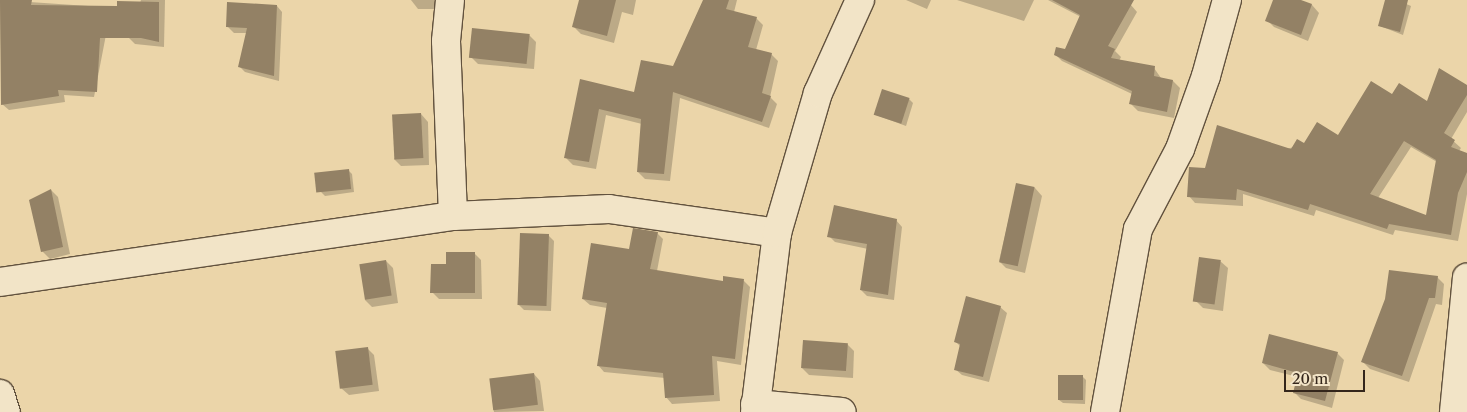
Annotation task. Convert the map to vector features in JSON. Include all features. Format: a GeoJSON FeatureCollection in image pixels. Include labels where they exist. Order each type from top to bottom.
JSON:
{"type":"FeatureCollection","features":[{"type":"Feature","properties":{"kind":"street"},"geometry":{"type":"LineString","coordinates":[[450,0],[446,41],[453,216]]}},
{"type":"Feature","properties":{"kind":"street"},"geometry":{"type":"LineString","coordinates":[[842,412],[755,408],[778,234],[818,93],[860,0]]}},
{"type":"Feature","properties":{"kind":"street"},"geometry":{"type":"LineString","coordinates":[[1105,412],[1138,229],[1180,149],[1206,76],[1227,0]]}},
{"type":"Feature","properties":{"kind":"street"},"geometry":{"type":"LineString","coordinates":[[0,282],[453,216],[609,209],[778,234]]}},
{"type":"Feature","properties":{"kind":"street"},"geometry":{"type":"LineString","coordinates":[[1454,412],[1467,278]]}},
{"type":"Feature","properties":{"kind":"street"},"geometry":{"type":"LineString","coordinates":[[0,394],[6,412]]}},
{"type":"Feature","properties":{"kind":"building"},"geometry":{"type":"Polygon","coordinates":[[[0,0],[32,0],[31,5],[117,6],[117,1],[159,2],[159,42],[141,38],[100,38],[97,92],[58,90],[59,96],[1,105],[0,0]]]}},
{"type":"Feature","properties":{"kind":"building"},"geometry":{"type":"Polygon","coordinates":[[[579,0],[616,0],[607,36],[572,27],[579,0]]]}},
{"type":"Feature","properties":{"kind":"building"},"geometry":{"type":"Polygon","coordinates":[[[703,0],[729,0],[726,9],[757,17],[748,47],[772,53],[762,93],[771,96],[762,122],[673,92],[664,174],[637,172],[641,119],[599,109],[589,162],[564,158],[580,79],[634,92],[641,60],[673,66],[703,0]]]}},
{"type":"Feature","properties":{"kind":"building"},"geometry":{"type":"Polygon","coordinates":[[[1052,0],[1134,0],[1108,46],[1115,49],[1111,58],[1155,66],[1154,76],[1173,80],[1167,112],[1129,104],[1132,91],[1054,55],[1056,47],[1065,49],[1080,15],[1052,0]]]}},
{"type":"Feature","properties":{"kind":"building"},"geometry":{"type":"Polygon","coordinates":[[[1273,0],[1301,0],[1312,4],[1301,35],[1265,21],[1273,0]]]}},
{"type":"Feature","properties":{"kind":"building"},"geometry":{"type":"Polygon","coordinates":[[[1385,0],[1408,0],[1400,32],[1378,26],[1385,0]]]}},
{"type":"Feature","properties":{"kind":"building"},"geometry":{"type":"Polygon","coordinates":[[[227,2],[277,5],[274,76],[238,67],[247,28],[226,27],[227,2]]]}},
{"type":"Feature","properties":{"kind":"building"},"geometry":{"type":"Polygon","coordinates":[[[472,28],[530,34],[527,64],[469,58],[472,28]]]}},
{"type":"Feature","properties":{"kind":"building"},"geometry":{"type":"Polygon","coordinates":[[[1439,68],[1467,85],[1467,95],[1444,133],[1455,140],[1451,147],[1467,153],[1467,172],[1458,193],[1451,235],[1389,224],[1387,229],[1310,204],[1308,210],[1237,189],[1236,200],[1187,197],[1189,167],[1205,168],[1217,125],[1291,149],[1297,139],[1304,143],[1317,122],[1338,135],[1371,81],[1392,94],[1399,83],[1427,101],[1439,68]],[[1404,141],[1370,194],[1426,215],[1436,160],[1404,141]]]}},
{"type":"Feature","properties":{"kind":"building"},"geometry":{"type":"Polygon","coordinates":[[[882,89],[910,98],[901,124],[874,115],[882,89]]]}},
{"type":"Feature","properties":{"kind":"building"},"geometry":{"type":"Polygon","coordinates":[[[421,113],[423,158],[394,159],[392,115],[421,113]]]}},
{"type":"Feature","properties":{"kind":"building"},"geometry":{"type":"Polygon","coordinates":[[[349,169],[351,189],[316,193],[314,173],[349,169]]]}},
{"type":"Feature","properties":{"kind":"building"},"geometry":{"type":"Polygon","coordinates":[[[1016,183],[1035,187],[1018,266],[999,262],[1016,183]]]}},
{"type":"Feature","properties":{"kind":"building"},"geometry":{"type":"Polygon","coordinates":[[[51,189],[63,247],[41,252],[29,200],[51,189]]]}},
{"type":"Feature","properties":{"kind":"building"},"geometry":{"type":"Polygon","coordinates":[[[834,205],[897,219],[888,295],[860,290],[867,244],[827,237],[834,205]]]}},
{"type":"Feature","properties":{"kind":"building"},"geometry":{"type":"Polygon","coordinates":[[[633,228],[658,232],[650,269],[723,281],[723,276],[744,279],[735,359],[712,356],[714,395],[665,398],[663,373],[597,366],[607,303],[582,299],[591,243],[629,249],[633,228]]]}},
{"type":"Feature","properties":{"kind":"building"},"geometry":{"type":"Polygon","coordinates":[[[520,233],[549,234],[546,306],[517,305],[520,233]]]}},
{"type":"Feature","properties":{"kind":"building"},"geometry":{"type":"Polygon","coordinates":[[[446,252],[475,252],[475,293],[430,293],[431,264],[446,264],[446,252]]]}},
{"type":"Feature","properties":{"kind":"building"},"geometry":{"type":"Polygon","coordinates":[[[1199,257],[1221,260],[1215,305],[1193,302],[1199,257]]]}},
{"type":"Feature","properties":{"kind":"building"},"geometry":{"type":"Polygon","coordinates":[[[386,260],[392,296],[365,300],[359,264],[386,260]]]}},
{"type":"Feature","properties":{"kind":"building"},"geometry":{"type":"Polygon","coordinates":[[[1389,270],[1438,276],[1435,298],[1429,298],[1402,376],[1361,362],[1385,299],[1389,270]]]}},
{"type":"Feature","properties":{"kind":"building"},"geometry":{"type":"Polygon","coordinates":[[[966,296],[1001,306],[983,377],[954,370],[960,344],[954,342],[966,296]]]}},
{"type":"Feature","properties":{"kind":"building"},"geometry":{"type":"Polygon","coordinates":[[[1269,334],[1338,352],[1325,401],[1293,393],[1298,373],[1262,363],[1269,334]]]}},
{"type":"Feature","properties":{"kind":"building"},"geometry":{"type":"Polygon","coordinates":[[[803,340],[848,343],[846,371],[801,368],[803,340]]]}},
{"type":"Feature","properties":{"kind":"building"},"geometry":{"type":"Polygon","coordinates":[[[368,347],[373,385],[340,389],[335,351],[368,347]]]}},
{"type":"Feature","properties":{"kind":"building"},"geometry":{"type":"Polygon","coordinates":[[[534,373],[538,405],[493,410],[489,378],[534,373]]]}},
{"type":"Feature","properties":{"kind":"building"},"geometry":{"type":"Polygon","coordinates":[[[1058,375],[1083,375],[1083,400],[1058,400],[1058,375]]]}}]}
